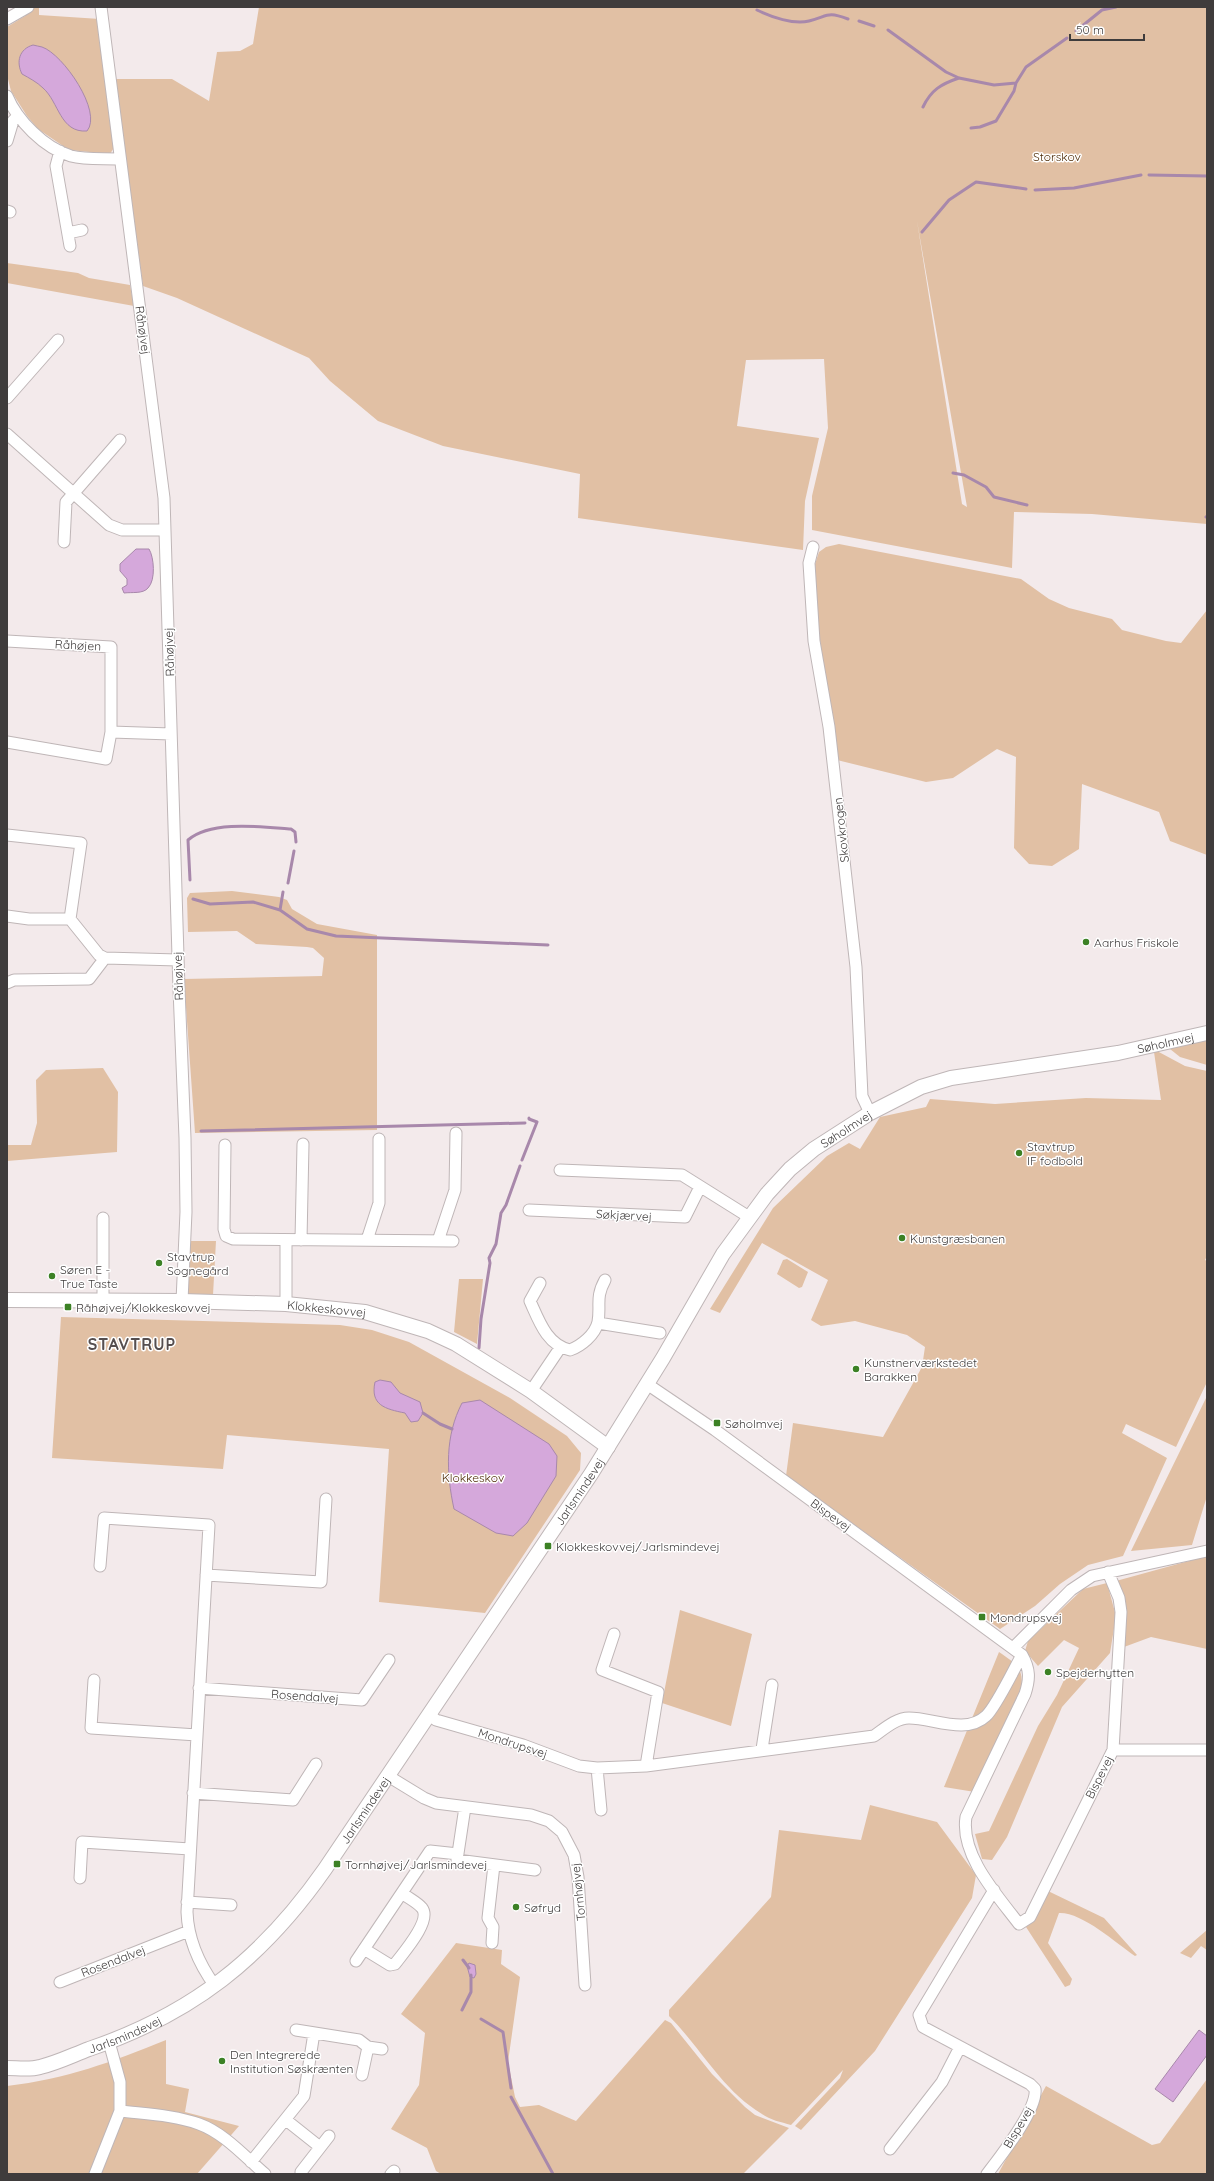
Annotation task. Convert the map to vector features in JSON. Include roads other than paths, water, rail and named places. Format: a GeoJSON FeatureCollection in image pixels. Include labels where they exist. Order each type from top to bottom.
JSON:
{"type":"FeatureCollection","features":[{"type":"Feature","properties":{"kind":"street"},"geometry":{"type":"LineString","coordinates":[[7,19],[28,7]]}},
{"type":"Feature","properties":{"kind":"street","name":"Råhøjvej"},"geometry":{"type":"LineString","coordinates":[[101,7],[164,498],[185,1138],[186,1212],[182,1301]]}},
{"type":"Feature","properties":{"kind":"street"},"geometry":{"type":"LineString","coordinates":[[7,96],[18,116],[29,129],[60,151],[70,156],[84,158],[120,159]]}},
{"type":"Feature","properties":{"kind":"street"},"geometry":{"type":"LineString","coordinates":[[7,141],[12,121],[18,116]]}},
{"type":"Feature","properties":{"kind":"street"},"geometry":{"type":"LineString","coordinates":[[60,151],[56,166],[70,246]]}},
{"type":"Feature","properties":{"kind":"street"},"geometry":{"type":"LineString","coordinates":[[68,233],[82,230]]}},
{"type":"Feature","properties":{"kind":"street"},"geometry":{"type":"LineString","coordinates":[[7,398],[58,340]]}},
{"type":"Feature","properties":{"kind":"street"},"geometry":{"type":"LineString","coordinates":[[7,434],[108,525],[116,529],[164,530]]}},
{"type":"Feature","properties":{"kind":"street"},"geometry":{"type":"LineString","coordinates":[[64,542],[66,502],[120,440]]}},
{"type":"Feature","properties":{"kind":"street","name":"Skovkrogen"},"geometry":{"type":"LineString","coordinates":[[813,547],[808,563],[814,641],[829,727],[856,967],[862,1096],[870,1112]]}},
{"type":"Feature","properties":{"kind":"street","name":"Råhøjen"},"geometry":{"type":"LineString","coordinates":[[7,641],[111,647],[111,732],[106,759],[7,742]]}},
{"type":"Feature","properties":{"kind":"street"},"geometry":{"type":"LineString","coordinates":[[111,732],[171,734]]}},
{"type":"Feature","properties":{"kind":"street"},"geometry":{"type":"LineString","coordinates":[[7,835],[81,843],[70,919],[99,955],[105,958],[178,960]]}},
{"type":"Feature","properties":{"kind":"street"},"geometry":{"type":"LineString","coordinates":[[7,916],[29,919],[70,919]]}},
{"type":"Feature","properties":{"kind":"street"},"geometry":{"type":"LineString","coordinates":[[7,983],[14,980],[89,979],[105,958]]}},
{"type":"Feature","properties":{"kind":"street","name":"Søholmvej"},"geometry":{"type":"LineString","coordinates":[[608,1447],[647,1384],[723,1254],[770,1190],[790,1169],[814,1149],[870,1112],[921,1086],[951,1078],[1118,1053],[1207,1032]]}},
{"type":"Feature","properties":{"kind":"street"},"geometry":{"type":"LineString","coordinates":[[438,1241],[455,1190],[456,1133]]}},
{"type":"Feature","properties":{"kind":"street"},"geometry":{"type":"LineString","coordinates":[[368,1240],[379,1203],[379,1139]]}},
{"type":"Feature","properties":{"kind":"street"},"geometry":{"type":"LineString","coordinates":[[301,1240],[303,1144]]}},
{"type":"Feature","properties":{"kind":"street"},"geometry":{"type":"LineString","coordinates":[[225,1145],[224,1229],[226,1236],[233,1239],[453,1241]]}},
{"type":"Feature","properties":{"kind":"street"},"geometry":{"type":"LineString","coordinates":[[560,1170],[672,1174],[682,1176],[749,1217]]}},
{"type":"Feature","properties":{"kind":"street","name":"Søkjærvej"},"geometry":{"type":"LineString","coordinates":[[529,1210],[685,1217],[700,1187]]}},
{"type":"Feature","properties":{"kind":"street"},"geometry":{"type":"LineString","coordinates":[[103,1218],[103,1301]]}},
{"type":"Feature","properties":{"kind":"street"},"geometry":{"type":"LineString","coordinates":[[286,1240],[286,1304]]}},
{"type":"Feature","properties":{"kind":"street"},"geometry":{"type":"LineString","coordinates":[[540,1283],[530,1301],[543,1330],[560,1348],[570,1350],[586,1341],[598,1323],[597,1302],[599,1290],[604,1280]]}},
{"type":"Feature","properties":{"kind":"street","name":"Klokkeskovvej"},"geometry":{"type":"LineString","coordinates":[[7,1300],[182,1301],[286,1304],[365,1312],[428,1331],[456,1344],[531,1391],[608,1447]]}},
{"type":"Feature","properties":{"kind":"street"},"geometry":{"type":"LineString","coordinates":[[598,1323],[660,1333]]}},
{"type":"Feature","properties":{"kind":"street"},"geometry":{"type":"LineString","coordinates":[[531,1391],[560,1348]]}},
{"type":"Feature","properties":{"kind":"street","name":"Bispevej"},"geometry":{"type":"LineString","coordinates":[[647,1384],[715,1430],[1022,1655],[1029,1672],[1029,1682],[1025,1694],[966,1817],[964,1828],[969,1850],[994,1890],[1019,1924],[1030,1917],[1113,1750],[1122,1612],[1119,1598],[1108,1572]]}},
{"type":"Feature","properties":{"kind":"street","name":"Jarlsmindevej"},"geometry":{"type":"LineString","coordinates":[[7,2068],[39,2068],[154,2024],[215,1986],[241,1965],[285,1922],[310,1891],[608,1447]]}},
{"type":"Feature","properties":{"kind":"street"},"geometry":{"type":"LineString","coordinates":[[206,1575],[321,1582],[326,1499]]}},
{"type":"Feature","properties":{"kind":"street"},"geometry":{"type":"LineString","coordinates":[[100,1566],[104,1518],[209,1525],[187,1902],[189,1931],[201,1963],[215,1986]]}},
{"type":"Feature","properties":{"kind":"street"},"geometry":{"type":"LineString","coordinates":[[1013,1648],[1071,1590],[1092,1576],[1207,1551]]}},
{"type":"Feature","properties":{"kind":"street"},"geometry":{"type":"LineString","coordinates":[[614,1634],[602,1670],[658,1692],[646,1766]]}},
{"type":"Feature","properties":{"kind":"street","name":"Mondrupsvej"},"geometry":{"type":"LineString","coordinates":[[429,1715],[436,1720],[523,1745],[579,1766],[597,1768],[646,1766],[874,1736],[898,1720],[908,1718],[962,1725],[977,1722],[987,1716],[1022,1655]]}},
{"type":"Feature","properties":{"kind":"street","name":"Rosendalvej"},"geometry":{"type":"LineString","coordinates":[[199,1688],[362,1700],[389,1660]]}},
{"type":"Feature","properties":{"kind":"street"},"geometry":{"type":"LineString","coordinates":[[94,1680],[91,1728],[197,1735]]}},
{"type":"Feature","properties":{"kind":"street"},"geometry":{"type":"LineString","coordinates":[[762,1750],[772,1685]]}},
{"type":"Feature","properties":{"kind":"street"},"geometry":{"type":"LineString","coordinates":[[1113,1750],[1207,1750]]}},
{"type":"Feature","properties":{"kind":"street"},"geometry":{"type":"LineString","coordinates":[[193,1793],[293,1800],[316,1764]]}},
{"type":"Feature","properties":{"kind":"street"},"geometry":{"type":"LineString","coordinates":[[597,1768],[601,1810]]}},
{"type":"Feature","properties":{"kind":"street","name":"Tornhøjvej"},"geometry":{"type":"LineString","coordinates":[[388,1776],[424,1798],[436,1803],[531,1815],[549,1821],[562,1832],[574,1855],[578,1876],[585,1985]]}},
{"type":"Feature","properties":{"kind":"street"},"geometry":{"type":"LineString","coordinates":[[465,1807],[457,1860],[535,1870]]}},
{"type":"Feature","properties":{"kind":"street"},"geometry":{"type":"LineString","coordinates":[[80,1878],[82,1842],[190,1849]]}},
{"type":"Feature","properties":{"kind":"street"},"geometry":{"type":"LineString","coordinates":[[356,1961],[430,1851],[458,1854]]}},
{"type":"Feature","properties":{"kind":"street"},"geometry":{"type":"LineString","coordinates":[[492,1943],[493,1927],[488,1918],[494,1865]]}},
{"type":"Feature","properties":{"kind":"street","name":"Bispevej"},"geometry":{"type":"LineString","coordinates":[[987,2174],[1016,2133],[1034,2099],[1035,2089],[1030,2084],[923,2027],[920,2015],[994,1890]]}},
{"type":"Feature","properties":{"kind":"street"},"geometry":{"type":"LineString","coordinates":[[364,1949],[390,1965],[395,1964],[423,1924],[424,1915],[422,1909],[402,1893]]}},
{"type":"Feature","properties":{"kind":"street"},"geometry":{"type":"LineString","coordinates":[[187,1902],[230,1905]]}},
{"type":"Feature","properties":{"kind":"street","name":"Rosendalvej"},"geometry":{"type":"LineString","coordinates":[[60,1982],[189,1931]]}},
{"type":"Feature","properties":{"kind":"street"},"geometry":{"type":"LineString","coordinates":[[296,2030],[359,2040],[368,2046],[382,2049]]}},
{"type":"Feature","properties":{"kind":"street"},"geometry":{"type":"LineString","coordinates":[[251,2162],[304,2096],[314,2033]]}},
{"type":"Feature","properties":{"kind":"street"},"geometry":{"type":"LineString","coordinates":[[95,2174],[120,2111],[120,2082],[109,2042]]}},
{"type":"Feature","properties":{"kind":"street"},"geometry":{"type":"LineString","coordinates":[[362,2075],[368,2046]]}},
{"type":"Feature","properties":{"kind":"street"},"geometry":{"type":"LineString","coordinates":[[890,2149],[942,2082],[960,2047]]}},
{"type":"Feature","properties":{"kind":"street"},"geometry":{"type":"LineString","coordinates":[[120,2111],[187,2120],[199,2124],[216,2133],[265,2174]]}},
{"type":"Feature","properties":{"kind":"street"},"geometry":{"type":"LineString","coordinates":[[286,2120],[320,2147]]}},
{"type":"Feature","properties":{"kind":"street"},"geometry":{"type":"LineString","coordinates":[[301,2172],[329,2136]]}},
{"type":"Feature","properties":{"kind":"waterway"},"geometry":{"type":"LineString","coordinates":[[1076,31],[1102,10],[1116,7]]}},
{"type":"Feature","properties":{"kind":"waterway"},"geometry":{"type":"LineString","coordinates":[[757,10],[776,18],[797,22],[809,21],[828,15],[835,15],[848,19]]}},
{"type":"Feature","properties":{"kind":"waterway"},"geometry":{"type":"LineString","coordinates":[[859,21],[874,26]]}},
{"type":"Feature","properties":{"kind":"waterway"},"geometry":{"type":"LineString","coordinates":[[888,30],[946,72],[959,78],[994,85],[1016,83],[1026,67],[1067,38]]}},
{"type":"Feature","properties":{"kind":"waterway"},"geometry":{"type":"LineString","coordinates":[[923,107],[929,96],[937,88],[959,78]]}},
{"type":"Feature","properties":{"kind":"waterway"},"geometry":{"type":"LineString","coordinates":[[971,128],[980,127],[996,121],[1014,91],[1016,83]]}},
{"type":"Feature","properties":{"kind":"waterway"},"geometry":{"type":"LineString","coordinates":[[1035,190],[1074,188],[1141,175]]}},
{"type":"Feature","properties":{"kind":"waterway"},"geometry":{"type":"LineString","coordinates":[[1149,175],[1207,176]]}},
{"type":"Feature","properties":{"kind":"waterway"},"geometry":{"type":"LineString","coordinates":[[922,232],[949,200],[976,182],[1026,189]]}},
{"type":"Feature","properties":{"kind":"waterway"},"geometry":{"type":"LineString","coordinates":[[953,473],[964,475],[986,487],[994,497],[1027,505]]}},
{"type":"Feature","properties":{"kind":"waterway"},"geometry":{"type":"LineString","coordinates":[[190,880],[188,840],[198,834],[223,827],[238,826],[291,829],[295,832],[296,842]]}},
{"type":"Feature","properties":{"kind":"waterway"},"geometry":{"type":"LineString","coordinates":[[288,883],[294,851]]}},
{"type":"Feature","properties":{"kind":"waterway"},"geometry":{"type":"LineString","coordinates":[[280,910],[283,892]]}},
{"type":"Feature","properties":{"kind":"waterway"},"geometry":{"type":"LineString","coordinates":[[193,899],[210,904],[253,902],[280,910],[307,929],[336,936],[548,945]]}},
{"type":"Feature","properties":{"kind":"waterway"},"geometry":{"type":"LineString","coordinates":[[522,1160],[537,1122],[529,1118]]}},
{"type":"Feature","properties":{"kind":"waterway"},"geometry":{"type":"LineString","coordinates":[[201,1131],[525,1123]]}},
{"type":"Feature","properties":{"kind":"waterway"},"geometry":{"type":"LineString","coordinates":[[479,1348],[481,1319],[490,1263],[489,1258],[496,1244],[501,1213],[506,1205],[520,1166]]}},
{"type":"Feature","properties":{"kind":"waterway"},"geometry":{"type":"LineString","coordinates":[[423,1413],[440,1424],[452,1429]]}},
{"type":"Feature","properties":{"kind":"waterway"},"geometry":{"type":"LineString","coordinates":[[463,1960],[469,1968]]}},
{"type":"Feature","properties":{"kind":"waterway"},"geometry":{"type":"LineString","coordinates":[[462,2010],[471,1992],[471,1975]]}},
{"type":"Feature","properties":{"kind":"waterway"},"geometry":{"type":"LineString","coordinates":[[481,2019],[503,2032],[511,2088]]}},
{"type":"Feature","properties":{"kind":"waterway"},"geometry":{"type":"LineString","coordinates":[[511,2097],[553,2174]]}},
{"type":"Feature","properties":{"kind":"place","name":"Aarhus Friskole"},"geometry":{"type":"Point","coordinates":[1086,942]}},
{"type":"Feature","properties":{"kind":"place","name":"Stavtrup IF fodbold"},"geometry":{"type":"Point","coordinates":[1019,1153]}},
{"type":"Feature","properties":{"kind":"place","name":"Kunstgræsbanen"},"geometry":{"type":"Point","coordinates":[902,1238]}},
{"type":"Feature","properties":{"kind":"place","name":"Stavtrup Sognegård"},"geometry":{"type":"Point","coordinates":[159,1263]}},
{"type":"Feature","properties":{"kind":"place","name":"Søren E - True Taste"},"geometry":{"type":"Point","coordinates":[52,1276]}},
{"type":"Feature","properties":{"kind":"place","name":"Råhøjvej/Klokkeskovvej"},"geometry":{"type":"Point","coordinates":[68,1307]}},
{"type":"Feature","properties":{"kind":"place","name":"Kunstnerværkstedet Barakken"},"geometry":{"type":"Point","coordinates":[856,1369]}},
{"type":"Feature","properties":{"kind":"place","name":"Søholmvej"},"geometry":{"type":"Point","coordinates":[717,1423]}},
{"type":"Feature","properties":{"kind":"place","name":"Klokkeskovvej/Jarlsmindevej"},"geometry":{"type":"Point","coordinates":[548,1546]}},
{"type":"Feature","properties":{"kind":"place","name":"Mondrupsvej"},"geometry":{"type":"Point","coordinates":[982,1617]}},
{"type":"Feature","properties":{"kind":"place","name":"Spejderhytten"},"geometry":{"type":"Point","coordinates":[1048,1672]}},
{"type":"Feature","properties":{"kind":"place","name":"Tornhøjvej/Jarlsmindevej"},"geometry":{"type":"Point","coordinates":[337,1864]}},
{"type":"Feature","properties":{"kind":"place","name":"Søfryd"},"geometry":{"type":"Point","coordinates":[516,1907]}},
{"type":"Feature","properties":{"kind":"place","name":"Den Integrerede Institution Søskrænten"},"geometry":{"type":"Point","coordinates":[222,2061]}},
{"type":"Feature","properties":{"kind":"district","name":"STAVTRUP"},"geometry":{"type":"Point","coordinates":[132,1344]}},
{"type":"Feature","properties":{"kind":"park label","name":"Storskov"},"geometry":{"type":"Point","coordinates":[1057,156]}},
{"type":"Feature","properties":{"kind":"park label","name":"Klokkeskov"},"geometry":{"type":"Point","coordinates":[473,1477]}}]}
